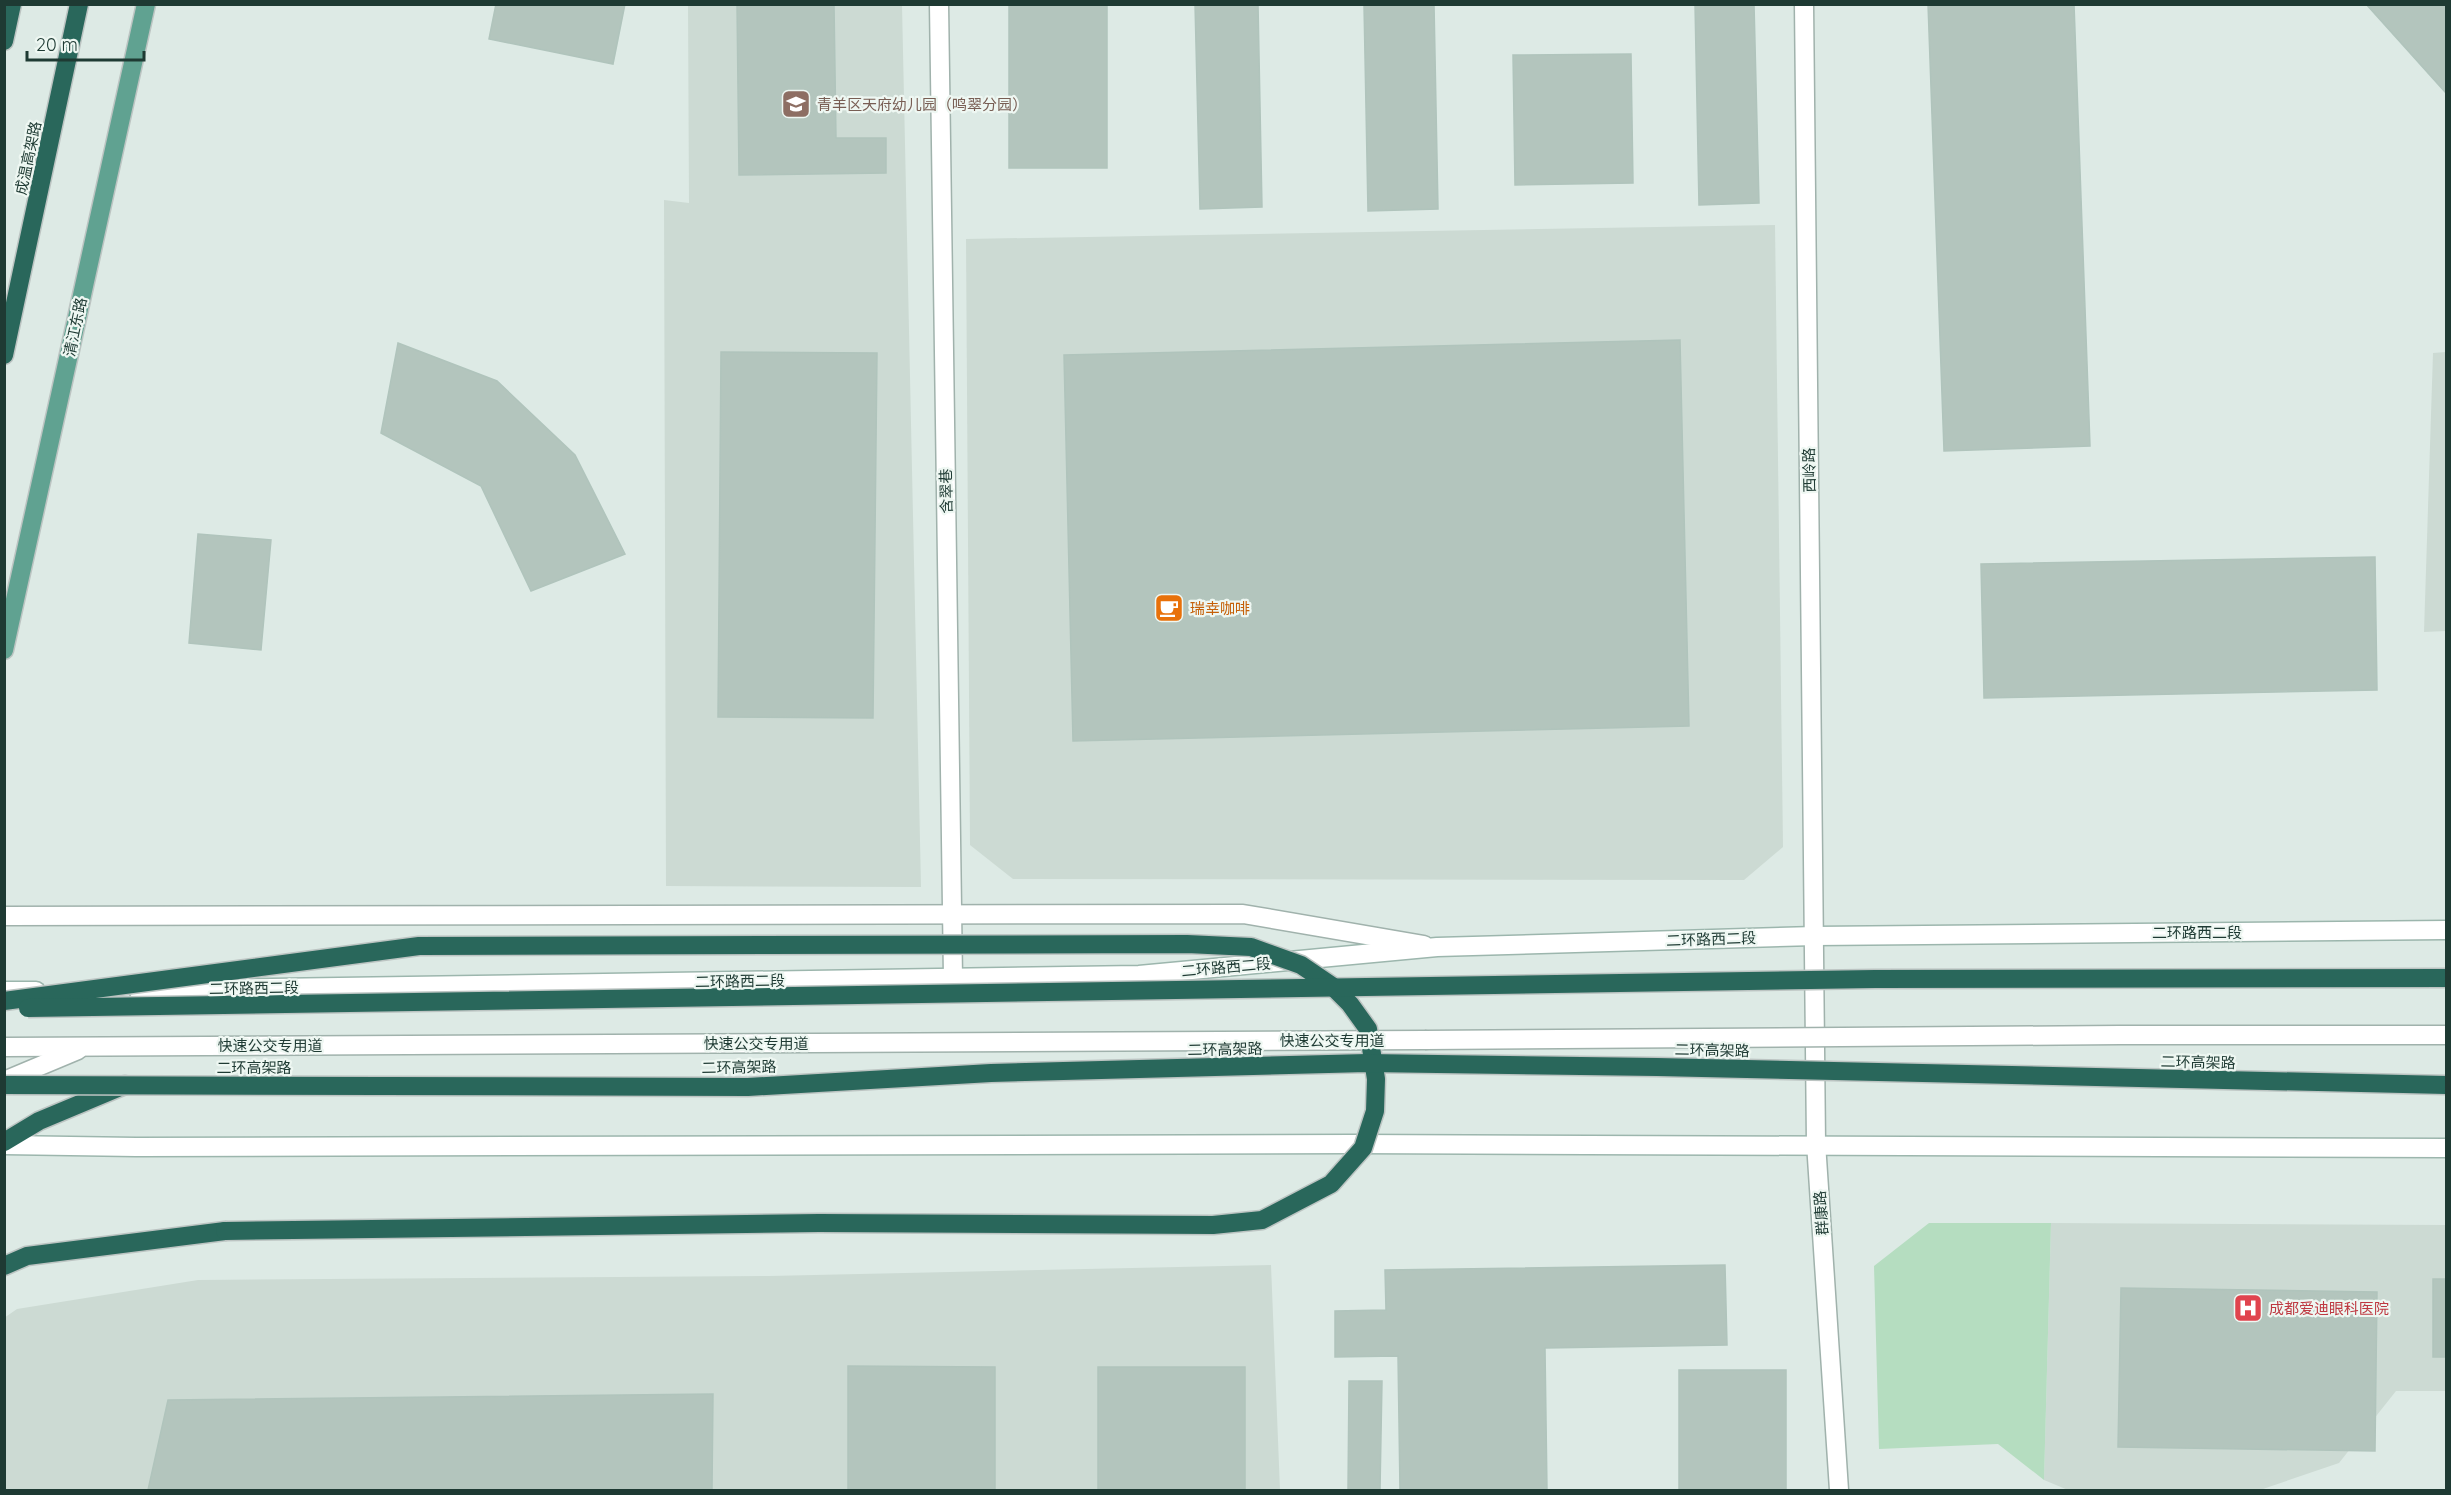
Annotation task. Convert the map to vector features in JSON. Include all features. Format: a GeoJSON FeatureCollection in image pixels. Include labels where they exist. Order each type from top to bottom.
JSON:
{"type":"FeatureCollection","features":[{"type":"Feature","properties":{"kind":"highway"},"geometry":{"type":"LineString","coordinates":[[4,41],[12,4]]}},
{"type":"Feature","properties":{"kind":"highway","name":"成温高架路"},"geometry":{"type":"LineString","coordinates":[[4,355],[79,4]]}},
{"type":"Feature","properties":{"kind":"highway"},"geometry":{"type":"LineString","coordinates":[[4,1001],[419,946],[1186,944],[1251,947],[1300,965],[1332,986],[1350,1004],[1368,1029],[1376,1079],[1375,1111],[1363,1148],[1331,1184],[1262,1220],[1214,1225],[819,1223],[225,1231],[27,1256],[4,1266]]}},
{"type":"Feature","properties":{"kind":"highway"},"geometry":{"type":"LineString","coordinates":[[4,1008],[1875,979],[2446,978]]}},
{"type":"Feature","properties":{"kind":"highway","name":"二环高架路"},"geometry":{"type":"LineString","coordinates":[[4,1083],[748,1086],[991,1073],[1367,1063],[1657,1067],[2446,1085]]}},
{"type":"Feature","properties":{"kind":"highway"},"geometry":{"type":"LineString","coordinates":[[4,1144],[39,1121],[125,1085]]}},
{"type":"Feature","properties":{"kind":"main road","name":"清江东路"},"geometry":{"type":"LineString","coordinates":[[4,650],[146,4]]}},
{"type":"Feature","properties":{"kind":"main road","name":"含翠巷"},"geometry":{"type":"LineString","coordinates":[[939,4],[953,978]]}},
{"type":"Feature","properties":{"kind":"main road","name":"西岭路"},"geometry":{"type":"LineString","coordinates":[[1804,4],[1815,936]]}},
{"type":"Feature","properties":{"kind":"main road"},"geometry":{"type":"LineString","coordinates":[[4,916],[1243,914],[1437,947]]}},
{"type":"Feature","properties":{"kind":"main road","name":"二环路西二段"},"geometry":{"type":"LineString","coordinates":[[4,991],[1139,975],[1437,947],[1815,936],[2446,930]]}},
{"type":"Feature","properties":{"kind":"main road","name":"群康路"},"geometry":{"type":"LineString","coordinates":[[1815,936],[1816,1143],[1839,1491]]}},
{"type":"Feature","properties":{"kind":"main road","name":"快速公交专用道"},"geometry":{"type":"LineString","coordinates":[[4,1047],[2446,1035]]}},
{"type":"Feature","properties":{"kind":"main road","name":"快速公交专用道"},"geometry":{"type":"LineString","coordinates":[[4,1083],[87,1046]]}},
{"type":"Feature","properties":{"kind":"main road"},"geometry":{"type":"LineString","coordinates":[[4,1144],[136,1147],[992,1143],[1816,1143],[2446,1148]]}},
{"type":"Feature","properties":{"kind":"shaded area"},"geometry":{"type":"Polygon","coordinates":[[[688,5],[902,5],[921,887],[666,886],[664,200],[689,203],[688,5]]]}},
{"type":"Feature","properties":{"kind":"shaded area"},"geometry":{"type":"Polygon","coordinates":[[[1775,225],[1783,847],[1744,880],[1013,879],[970,845],[966,239],[1775,225]]]}},
{"type":"Feature","properties":{"kind":"shaded area"},"geometry":{"type":"Polygon","coordinates":[[[2446,352],[2446,631],[2424,632],[2433,353],[2446,352]]]}},
{"type":"Feature","properties":{"kind":"shaded area","name":"成都爱迪眼科医院"},"geometry":{"type":"Polygon","coordinates":[[[2051,1223],[2446,1225],[2446,1391],[2396,1391],[2339,1463],[2260,1490],[2068,1490],[2044,1480],[2051,1223]]]}},
{"type":"Feature","properties":{"kind":"shaded area"},"geometry":{"type":"Polygon","coordinates":[[[1271,1265],[1280,1490],[5,1490],[4,1318],[17,1309],[198,1280],[769,1276],[1271,1265]]]}},
{"type":"Feature","properties":{"kind":"green space"},"geometry":{"type":"Polygon","coordinates":[[[1929,1223],[2051,1223],[2044,1480],[1998,1444],[1879,1449],[1874,1266],[1929,1223]]]}},
{"type":"Feature","properties":{"kind":"building"},"geometry":{"type":"Polygon","coordinates":[[[496,4],[625,4],[613,64],[489,39],[496,4]]]}},
{"type":"Feature","properties":{"kind":"building"},"geometry":{"type":"Polygon","coordinates":[[[737,4],[834,4],[836,138],[886,138],[886,173],[739,175],[737,4]]]}},
{"type":"Feature","properties":{"kind":"building"},"geometry":{"type":"Polygon","coordinates":[[[1009,4],[1107,4],[1107,168],[1009,168],[1009,4]]]}},
{"type":"Feature","properties":{"kind":"building"},"geometry":{"type":"Polygon","coordinates":[[[1195,4],[1258,4],[1262,207],[1200,209],[1195,4]]]}},
{"type":"Feature","properties":{"kind":"building"},"geometry":{"type":"Polygon","coordinates":[[[1434,4],[1438,209],[1368,211],[1364,5],[1434,4]]]}},
{"type":"Feature","properties":{"kind":"building"},"geometry":{"type":"Polygon","coordinates":[[[1695,4],[1754,4],[1759,203],[1699,205],[1695,4]]]}},
{"type":"Feature","properties":{"kind":"building"},"geometry":{"type":"Polygon","coordinates":[[[1928,4],[2074,4],[2090,446],[1944,451],[1928,4]]]}},
{"type":"Feature","properties":{"kind":"building"},"geometry":{"type":"Polygon","coordinates":[[[2366,4],[2446,4],[2446,93],[2366,4]]]}},
{"type":"Feature","properties":{"kind":"building"},"geometry":{"type":"Polygon","coordinates":[[[1631,54],[1633,183],[1515,185],[1513,55],[1631,54]]]}},
{"type":"Feature","properties":{"kind":"building"},"geometry":{"type":"Polygon","coordinates":[[[1680,340],[1689,726],[1073,741],[1064,355],[1680,340]]]}},
{"type":"Feature","properties":{"kind":"building"},"geometry":{"type":"Polygon","coordinates":[[[398,343],[497,381],[575,455],[625,554],[531,591],[481,486],[381,433],[398,343]]]}},
{"type":"Feature","properties":{"kind":"building"},"geometry":{"type":"Polygon","coordinates":[[[721,352],[877,353],[873,718],[718,717],[721,352]]]}},
{"type":"Feature","properties":{"kind":"building"},"geometry":{"type":"Polygon","coordinates":[[[198,534],[271,540],[261,650],[189,643],[198,534]]]}},
{"type":"Feature","properties":{"kind":"building"},"geometry":{"type":"Polygon","coordinates":[[[2375,557],[2377,690],[1984,698],[1981,564],[2375,557]]]}},
{"type":"Feature","properties":{"kind":"building"},"geometry":{"type":"Polygon","coordinates":[[[1725,1265],[1727,1345],[1545,1348],[1547,1490],[1400,1490],[1398,1356],[1335,1357],[1335,1311],[1386,1310],[1385,1270],[1725,1265]]]}},
{"type":"Feature","properties":{"kind":"building"},"geometry":{"type":"Polygon","coordinates":[[[2433,1279],[2446,1279],[2446,1357],[2433,1357],[2433,1279]]]}},
{"type":"Feature","properties":{"kind":"building"},"geometry":{"type":"Polygon","coordinates":[[[2121,1288],[2377,1292],[2375,1451],[2118,1447],[2121,1288]]]}},
{"type":"Feature","properties":{"kind":"building"},"geometry":{"type":"Polygon","coordinates":[[[848,1366],[995,1367],[995,1490],[848,1490],[848,1366]]]}},
{"type":"Feature","properties":{"kind":"building"},"geometry":{"type":"Polygon","coordinates":[[[1098,1367],[1245,1367],[1245,1490],[1098,1490],[1098,1367]]]}},
{"type":"Feature","properties":{"kind":"building"},"geometry":{"type":"Polygon","coordinates":[[[1679,1370],[1786,1370],[1786,1490],[1679,1490],[1679,1370]]]}},
{"type":"Feature","properties":{"kind":"building"},"geometry":{"type":"Polygon","coordinates":[[[1349,1381],[1382,1381],[1380,1490],[1348,1490],[1349,1381]]]}},
{"type":"Feature","properties":{"kind":"building"},"geometry":{"type":"Polygon","coordinates":[[[713,1394],[712,1490],[148,1490],[168,1400],[713,1394]]]}},
{"type":"Feature","properties":{"kind":"place","name":"青羊区天府幼儿园（鸣翠分园）"},"geometry":{"type":"Point","coordinates":[796,104]}},
{"type":"Feature","properties":{"kind":"place","name":"瑞幸咖啡"},"geometry":{"type":"Point","coordinates":[1169,608]}},
{"type":"Feature","properties":{"kind":"place","name":"成都爱迪眼科医院"},"geometry":{"type":"Point","coordinates":[2248,1308]}}]}
